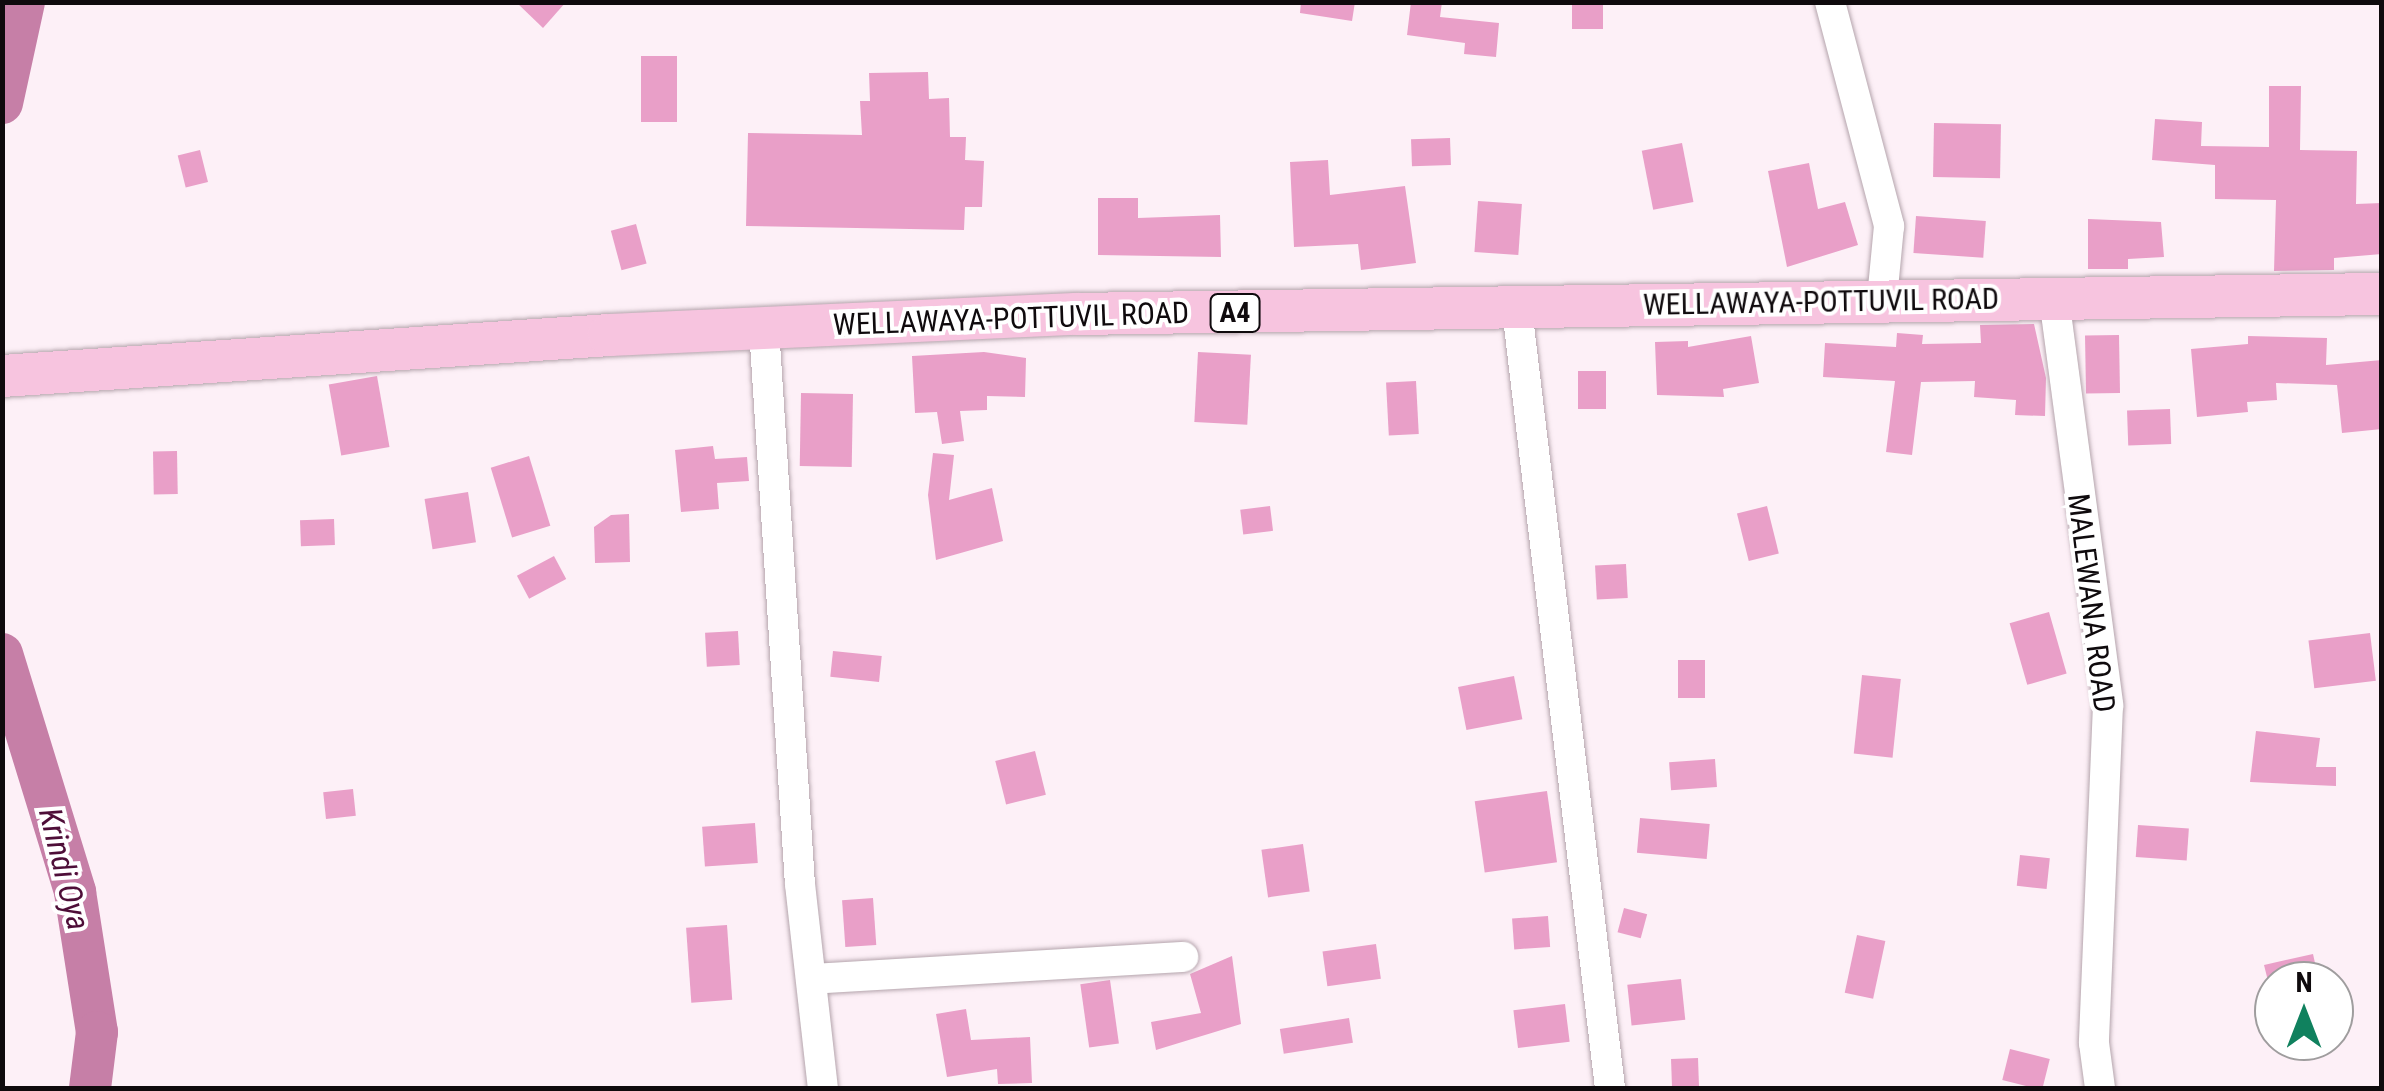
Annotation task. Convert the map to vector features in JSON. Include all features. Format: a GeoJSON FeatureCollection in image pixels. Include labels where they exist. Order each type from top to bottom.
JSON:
{"type":"FeatureCollection","features":[{"type":"Feature","properties":{"kind":"highway","name":"WELLAWAYA-POTTUVIL ROAD"},"geometry":{"type":"LineString","coordinates":[[2,376],[764,328],[1076,314],[2382,294]]}},
{"type":"Feature","properties":{"kind":"street"},"geometry":{"type":"LineString","coordinates":[[1830,2],[1889,226],[1882,299]]}},
{"type":"Feature","properties":{"kind":"street","name":"MALEWANA ROAD"},"geometry":{"type":"LineString","coordinates":[[2054,298],[2108,705],[2094,1042],[2100,1088]]}},
{"type":"Feature","properties":{"kind":"street"},"geometry":{"type":"LineString","coordinates":[[1516,309],[1610,1088]]}},
{"type":"Feature","properties":{"kind":"street"},"geometry":{"type":"LineString","coordinates":[[764,328],[811,979],[823,1088]]}},
{"type":"Feature","properties":{"kind":"street"},"geometry":{"type":"LineString","coordinates":[[811,979],[1183,957]]}},
{"type":"Feature","properties":{"kind":"building"},"geometry":{"type":"Polygon","coordinates":[[[516,2],[566,2],[543,28],[516,2]]]}},
{"type":"Feature","properties":{"kind":"building"},"geometry":{"type":"Polygon","coordinates":[[[1301,2],[1355,2],[1352,21],[1300,13],[1301,2]]]}},
{"type":"Feature","properties":{"kind":"building"},"geometry":{"type":"Polygon","coordinates":[[[1411,2],[1442,2],[1440,17],[1499,23],[1496,57],[1464,54],[1465,43],[1407,35],[1411,2]]]}},
{"type":"Feature","properties":{"kind":"building"},"geometry":{"type":"Polygon","coordinates":[[[1572,2],[1603,2],[1603,29],[1572,29],[1572,2]]]}},
{"type":"Feature","properties":{"kind":"building"},"geometry":{"type":"Polygon","coordinates":[[[641,56],[677,56],[677,122],[641,122],[641,56]]]}},
{"type":"Feature","properties":{"kind":"building"},"geometry":{"type":"Polygon","coordinates":[[[928,72],[929,99],[949,98],[950,137],[966,137],[965,160],[984,161],[982,207],[965,207],[964,230],[746,226],[748,133],[862,135],[860,101],[870,101],[869,73],[928,72]]]}},
{"type":"Feature","properties":{"kind":"building"},"geometry":{"type":"Polygon","coordinates":[[[2269,86],[2301,86],[2300,150],[2357,151],[2356,204],[2382,203],[2382,254],[2334,258],[2334,270],[2274,271],[2276,200],[2215,199],[2215,165],[2152,160],[2155,119],[2202,122],[2201,146],[2269,147],[2269,86]]]}},
{"type":"Feature","properties":{"kind":"building"},"geometry":{"type":"Polygon","coordinates":[[[1934,123],[2001,124],[2000,178],[1933,177],[1934,123]]]}},
{"type":"Feature","properties":{"kind":"building"},"geometry":{"type":"Polygon","coordinates":[[[1450,138],[1451,165],[1412,166],[1411,139],[1450,138]]]}},
{"type":"Feature","properties":{"kind":"building"},"geometry":{"type":"Polygon","coordinates":[[[1682,143],[1693,202],[1653,210],[1642,151],[1682,143]]]}},
{"type":"Feature","properties":{"kind":"building"},"geometry":{"type":"Polygon","coordinates":[[[200,150],[208,182],[186,188],[178,156],[200,150]]]}},
{"type":"Feature","properties":{"kind":"building"},"geometry":{"type":"Polygon","coordinates":[[[1328,160],[1330,195],[1405,186],[1416,263],[1361,270],[1358,244],[1294,247],[1290,162],[1328,160]]]}},
{"type":"Feature","properties":{"kind":"building"},"geometry":{"type":"Polygon","coordinates":[[[1809,163],[1818,209],[1845,202],[1858,245],[1787,267],[1768,171],[1809,163]]]}},
{"type":"Feature","properties":{"kind":"building"},"geometry":{"type":"Polygon","coordinates":[[[1098,198],[1138,198],[1138,218],[1220,215],[1221,257],[1098,255],[1098,198]]]}},
{"type":"Feature","properties":{"kind":"building"},"geometry":{"type":"Polygon","coordinates":[[[1478,201],[1522,204],[1518,255],[1474,252],[1478,201]]]}},
{"type":"Feature","properties":{"kind":"building"},"geometry":{"type":"Polygon","coordinates":[[[1916,216],[1986,221],[1983,258],[1913,253],[1916,216]]]}},
{"type":"Feature","properties":{"kind":"building"},"geometry":{"type":"Polygon","coordinates":[[[2088,219],[2161,222],[2164,257],[2128,259],[2128,269],[2088,269],[2088,219]]]}},
{"type":"Feature","properties":{"kind":"building"},"geometry":{"type":"Polygon","coordinates":[[[636,224],[647,264],[621,270],[611,231],[636,224]]]}},
{"type":"Feature","properties":{"kind":"building"},"geometry":{"type":"Polygon","coordinates":[[[2034,324],[2046,378],[2045,416],[2015,415],[2016,400],[1974,397],[1975,381],[1921,382],[1912,455],[1886,452],[1895,381],[1823,377],[1825,343],[1896,347],[1897,333],[1923,335],[1922,344],[1981,343],[1980,325],[2034,324]]]}},
{"type":"Feature","properties":{"kind":"building"},"geometry":{"type":"Polygon","coordinates":[[[2119,335],[2120,393],[2086,394],[2085,336],[2119,335]]]}},
{"type":"Feature","properties":{"kind":"building"},"geometry":{"type":"Polygon","coordinates":[[[1751,336],[1759,383],[1723,389],[1724,397],[1657,395],[1655,342],[1688,341],[1688,347],[1751,336]]]}},
{"type":"Feature","properties":{"kind":"building"},"geometry":{"type":"Polygon","coordinates":[[[2248,336],[2327,338],[2326,365],[2382,360],[2382,429],[2342,433],[2337,385],[2276,383],[2277,400],[2247,402],[2248,412],[2197,417],[2191,349],[2248,344],[2248,336]]]}},
{"type":"Feature","properties":{"kind":"building"},"geometry":{"type":"Polygon","coordinates":[[[984,352],[1026,358],[1025,397],[987,396],[987,410],[960,411],[964,441],[942,444],[937,412],[915,413],[912,356],[984,352]]]}},
{"type":"Feature","properties":{"kind":"building"},"geometry":{"type":"Polygon","coordinates":[[[1198,352],[1251,355],[1247,425],[1194,422],[1198,352]]]}},
{"type":"Feature","properties":{"kind":"building"},"geometry":{"type":"Polygon","coordinates":[[[1578,371],[1606,371],[1606,409],[1578,409],[1578,371]]]}},
{"type":"Feature","properties":{"kind":"building"},"geometry":{"type":"Polygon","coordinates":[[[377,376],[390,447],[341,455],[329,385],[377,376]]]}},
{"type":"Feature","properties":{"kind":"building"},"geometry":{"type":"Polygon","coordinates":[[[1416,381],[1419,434],[1389,435],[1386,383],[1416,381]]]}},
{"type":"Feature","properties":{"kind":"building"},"geometry":{"type":"Polygon","coordinates":[[[801,393],[853,394],[852,467],[800,466],[801,393]]]}},
{"type":"Feature","properties":{"kind":"building"},"geometry":{"type":"Polygon","coordinates":[[[2170,409],[2171,444],[2128,445],[2127,411],[2170,409]]]}},
{"type":"Feature","properties":{"kind":"building"},"geometry":{"type":"Polygon","coordinates":[[[713,446],[715,459],[747,457],[749,481],[717,483],[719,509],[681,512],[675,450],[713,446]]]}},
{"type":"Feature","properties":{"kind":"building"},"geometry":{"type":"Polygon","coordinates":[[[153,451],[177,451],[178,494],[154,494],[153,451]]]}},
{"type":"Feature","properties":{"kind":"building"},"geometry":{"type":"Polygon","coordinates":[[[933,453],[954,455],[949,500],[992,488],[1003,541],[936,560],[928,495],[933,453]]]}},
{"type":"Feature","properties":{"kind":"building"},"geometry":{"type":"Polygon","coordinates":[[[529,456],[550,526],[512,538],[491,468],[529,456]]]}},
{"type":"Feature","properties":{"kind":"building"},"geometry":{"type":"Polygon","coordinates":[[[468,492],[476,542],[433,549],[425,499],[468,492]]]}},
{"type":"Feature","properties":{"kind":"building"},"geometry":{"type":"Polygon","coordinates":[[[1270,506],[1273,531],[1243,534],[1240,510],[1270,506]]]}},
{"type":"Feature","properties":{"kind":"building"},"geometry":{"type":"Polygon","coordinates":[[[1767,506],[1779,554],[1749,561],[1737,513],[1767,506]]]}},
{"type":"Feature","properties":{"kind":"building"},"geometry":{"type":"Polygon","coordinates":[[[629,514],[630,562],[595,563],[594,527],[611,515],[629,514]]]}},
{"type":"Feature","properties":{"kind":"building"},"geometry":{"type":"Polygon","coordinates":[[[334,519],[335,545],[301,546],[300,520],[334,519]]]}},
{"type":"Feature","properties":{"kind":"building"},"geometry":{"type":"Polygon","coordinates":[[[554,556],[566,579],[529,599],[517,576],[554,556]]]}},
{"type":"Feature","properties":{"kind":"building"},"geometry":{"type":"Polygon","coordinates":[[[1626,564],[1628,598],[1597,600],[1595,566],[1626,564]]]}},
{"type":"Feature","properties":{"kind":"building"},"geometry":{"type":"Polygon","coordinates":[[[2049,612],[2067,674],[2027,685],[2010,623],[2049,612]]]}},
{"type":"Feature","properties":{"kind":"building"},"geometry":{"type":"Polygon","coordinates":[[[738,631],[740,665],[707,667],[705,633],[738,631]]]}},
{"type":"Feature","properties":{"kind":"building"},"geometry":{"type":"Polygon","coordinates":[[[2370,633],[2376,681],[2314,688],[2308,641],[2370,633]]]}},
{"type":"Feature","properties":{"kind":"building"},"geometry":{"type":"Polygon","coordinates":[[[833,651],[882,656],[879,682],[830,677],[833,651]]]}},
{"type":"Feature","properties":{"kind":"building"},"geometry":{"type":"Polygon","coordinates":[[[1678,660],[1705,660],[1705,698],[1678,698],[1678,660]]]}},
{"type":"Feature","properties":{"kind":"building"},"geometry":{"type":"Polygon","coordinates":[[[1862,675],[1901,679],[1893,758],[1854,754],[1862,675]]]}},
{"type":"Feature","properties":{"kind":"building"},"geometry":{"type":"Polygon","coordinates":[[[1514,676],[1522,719],[1466,730],[1458,687],[1514,676]]]}},
{"type":"Feature","properties":{"kind":"building"},"geometry":{"type":"Polygon","coordinates":[[[2256,731],[2320,738],[2316,767],[2336,767],[2336,786],[2250,782],[2256,731]]]}},
{"type":"Feature","properties":{"kind":"building"},"geometry":{"type":"Polygon","coordinates":[[[1035,751],[1046,795],[1006,805],[995,761],[1035,751]]]}},
{"type":"Feature","properties":{"kind":"building"},"geometry":{"type":"Polygon","coordinates":[[[1715,759],[1717,787],[1671,790],[1669,762],[1715,759]]]}},
{"type":"Feature","properties":{"kind":"building"},"geometry":{"type":"Polygon","coordinates":[[[353,789],[356,816],[326,819],[323,792],[353,789]]]}},
{"type":"Feature","properties":{"kind":"building"},"geometry":{"type":"Polygon","coordinates":[[[1547,791],[1557,862],[1485,872],[1475,801],[1547,791]]]}},
{"type":"Feature","properties":{"kind":"building"},"geometry":{"type":"Polygon","coordinates":[[[1640,818],[1710,824],[1707,859],[1637,853],[1640,818]]]}},
{"type":"Feature","properties":{"kind":"building"},"geometry":{"type":"Polygon","coordinates":[[[755,823],[758,863],[705,867],[702,827],[755,823]]]}},
{"type":"Feature","properties":{"kind":"building"},"geometry":{"type":"Polygon","coordinates":[[[2138,825],[2189,829],[2187,860],[2136,857],[2138,825]]]}},
{"type":"Feature","properties":{"kind":"building"},"geometry":{"type":"Polygon","coordinates":[[[1303,844],[1310,892],[1268,897],[1261,850],[1303,844]]]}},
{"type":"Feature","properties":{"kind":"building"},"geometry":{"type":"Polygon","coordinates":[[[2020,855],[2050,858],[2047,889],[2017,886],[2020,855]]]}},
{"type":"Feature","properties":{"kind":"building"},"geometry":{"type":"Polygon","coordinates":[[[873,898],[876,945],[845,947],[842,900],[873,898]]]}},
{"type":"Feature","properties":{"kind":"building"},"geometry":{"type":"Polygon","coordinates":[[[1624,908],[1647,914],[1641,938],[1618,932],[1624,908]]]}},
{"type":"Feature","properties":{"kind":"building"},"geometry":{"type":"Polygon","coordinates":[[[1548,916],[1550,947],[1514,949],[1512,919],[1548,916]]]}},
{"type":"Feature","properties":{"kind":"building"},"geometry":{"type":"Polygon","coordinates":[[[727,925],[732,1000],[691,1003],[686,928],[727,925]]]}},
{"type":"Feature","properties":{"kind":"building"},"geometry":{"type":"Polygon","coordinates":[[[1857,935],[1885,941],[1873,999],[1845,993],[1857,935]]]}},
{"type":"Feature","properties":{"kind":"building"},"geometry":{"type":"Polygon","coordinates":[[[1376,944],[1381,979],[1327,986],[1323,952],[1376,944]]]}},
{"type":"Feature","properties":{"kind":"building"},"geometry":{"type":"Polygon","coordinates":[[[2313,954],[2315,961],[2282,961],[2313,954]]]}},
{"type":"Feature","properties":{"kind":"building"},"geometry":{"type":"Polygon","coordinates":[[[1232,956],[1241,1024],[1156,1050],[1151,1022],[1201,1013],[1190,974],[1232,956]]]}},
{"type":"Feature","properties":{"kind":"building"},"geometry":{"type":"Polygon","coordinates":[[[1681,979],[1685,1020],[1632,1025],[1627,985],[1681,979]]]}},
{"type":"Feature","properties":{"kind":"building"},"geometry":{"type":"Polygon","coordinates":[[[1110,980],[1119,1043],[1089,1048],[1080,984],[1110,980]]]}},
{"type":"Feature","properties":{"kind":"building"},"geometry":{"type":"Polygon","coordinates":[[[1565,1004],[1570,1042],[1518,1048],[1513,1010],[1565,1004]]]}},
{"type":"Feature","properties":{"kind":"building"},"geometry":{"type":"Polygon","coordinates":[[[966,1009],[971,1040],[1030,1037],[1032,1083],[998,1084],[997,1069],[947,1077],[936,1014],[966,1009]]]}},
{"type":"Feature","properties":{"kind":"building"},"geometry":{"type":"Polygon","coordinates":[[[1349,1018],[1353,1043],[1284,1054],[1280,1029],[1349,1018]]]}},
{"type":"Feature","properties":{"kind":"building"},"geometry":{"type":"Polygon","coordinates":[[[2010,1049],[2050,1059],[2043,1088],[2002,1080],[2010,1049]]]}},
{"type":"Feature","properties":{"kind":"building"},"geometry":{"type":"Polygon","coordinates":[[[1698,1058],[1699,1088],[1672,1088],[1671,1059],[1698,1058]]]}},
{"type":"Feature","properties":{"kind":"waterway","name":"Krindi Oya"},"geometry":{"type":"LineString","coordinates":[[2,103],[24,2]]}},
{"type":"Feature","properties":{"kind":"waterway","name":"Krindi Oya"},"geometry":{"type":"LineString","coordinates":[[2,654],[75,892],[97,1032],[90,1088]]}}]}
